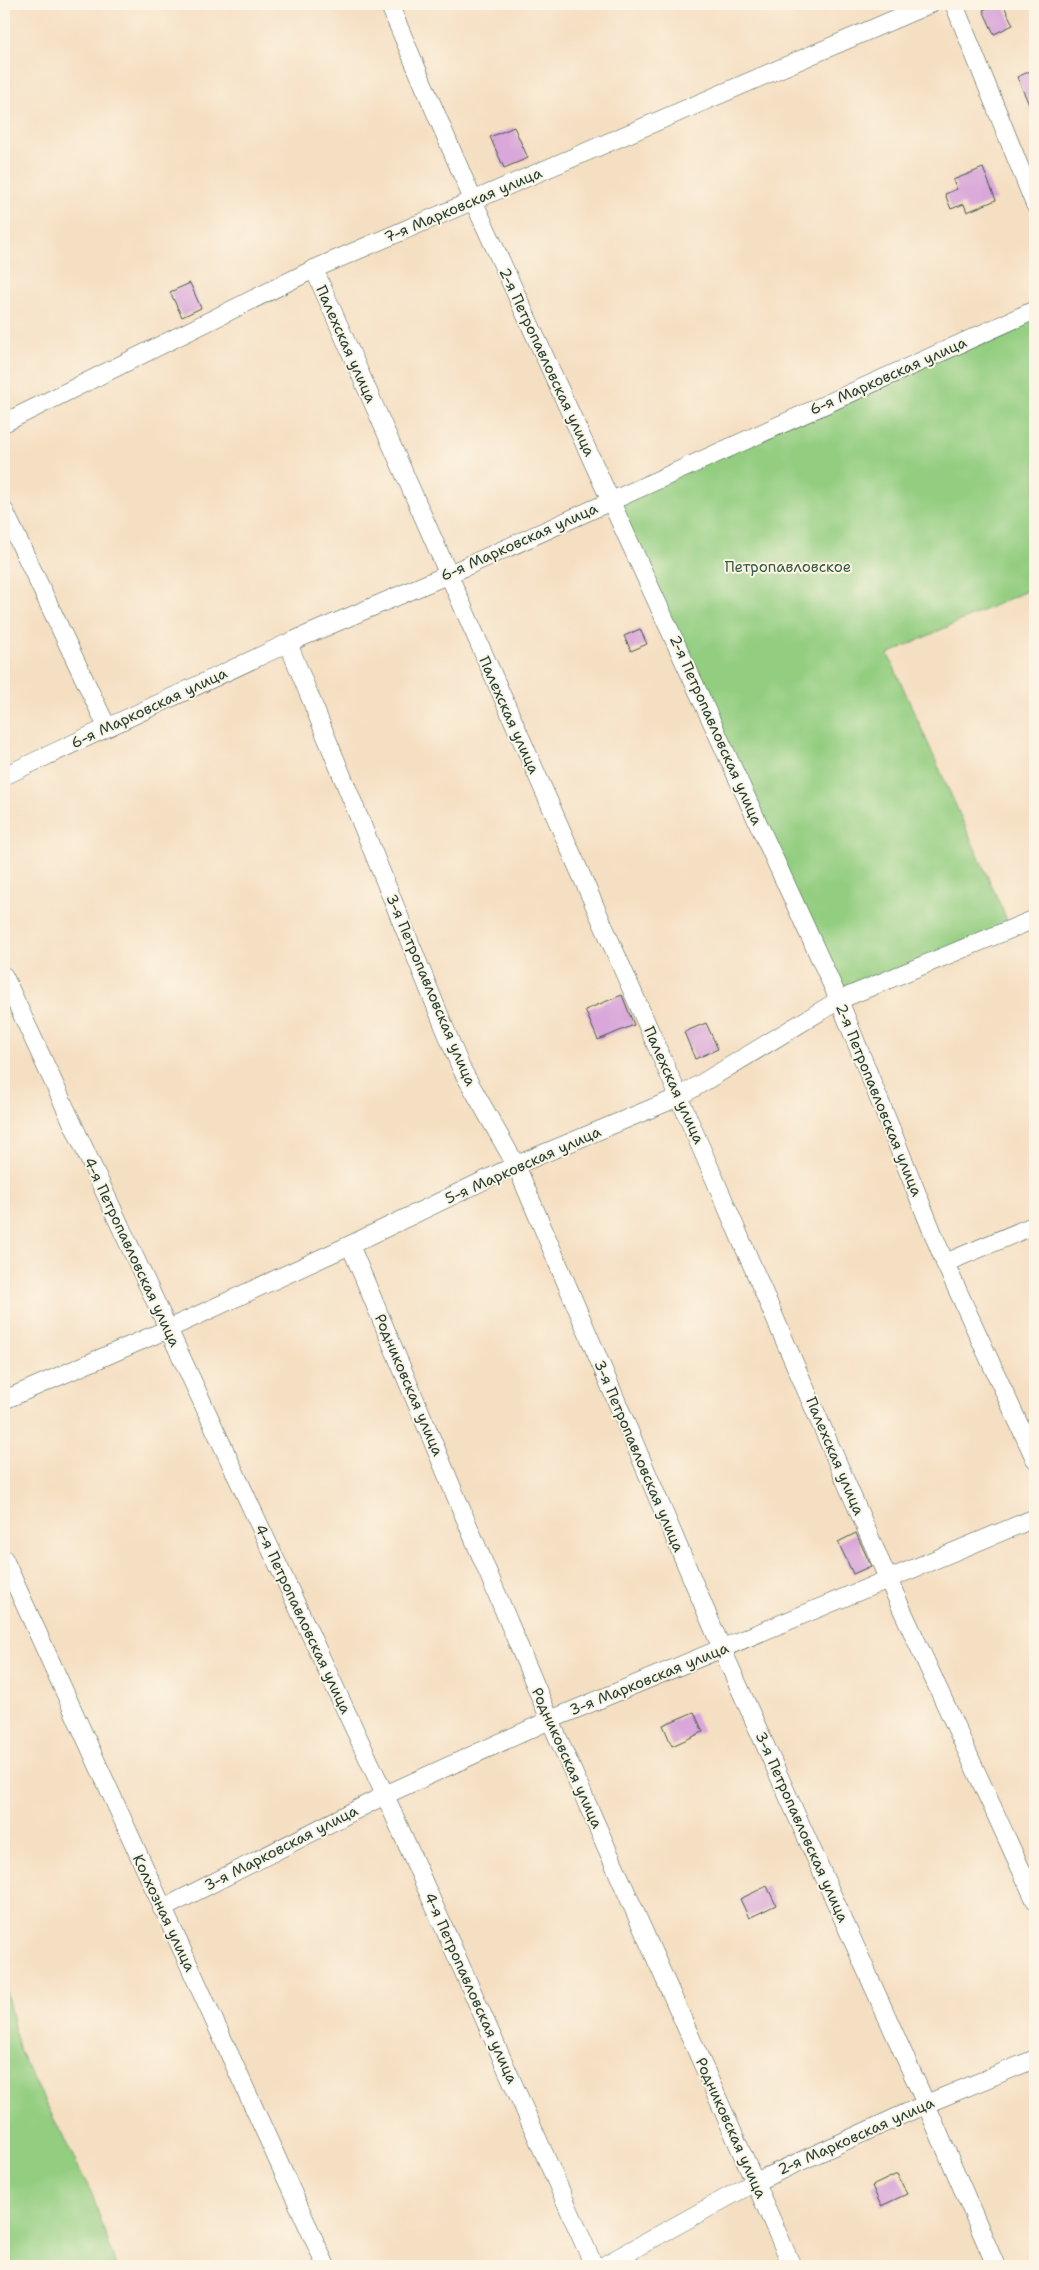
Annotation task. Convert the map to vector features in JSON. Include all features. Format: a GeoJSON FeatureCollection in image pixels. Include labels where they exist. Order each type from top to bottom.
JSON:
{"type":"FeatureCollection","features":[{"type":"Feature","properties":{"kind":"street","name":"2-я Петропавловская улица"},"geometry":{"type":"LineString","coordinates":[[389,4],[473,200],[839,1000],[945,1263],[1035,1459]]}},
{"type":"Feature","properties":{"kind":"street","name":"7-я Марковская улица"},"geometry":{"type":"LineString","coordinates":[[4,423],[314,269],[930,4]]}},
{"type":"Feature","properties":{"kind":"street"},"geometry":{"type":"LineString","coordinates":[[954,4],[1035,205]]}},
{"type":"Feature","properties":{"kind":"street","name":"Палехская улица"},"geometry":{"type":"LineString","coordinates":[[314,269],[447,575],[680,1097],[888,1579],[1035,1900]]}},
{"type":"Feature","properties":{"kind":"street","name":"6-я Марковская улица"},"geometry":{"type":"LineString","coordinates":[[4,776],[288,644],[447,575],[1035,310]]}},
{"type":"Feature","properties":{"kind":"street"},"geometry":{"type":"LineString","coordinates":[[4,510],[107,727]]}},
{"type":"Feature","properties":{"kind":"street","name":"3-я Петропавловская улица"},"geometry":{"type":"LineString","coordinates":[[288,644],[461,1068],[516,1165],[722,1649],[926,2104],[996,2266]]}},
{"type":"Feature","properties":{"kind":"street","name":"5-я Марковская улица"},"geometry":{"type":"LineString","coordinates":[[4,1400],[168,1329],[350,1246],[516,1165],[680,1097],[839,1000],[1035,919]]}},
{"type":"Feature","properties":{"kind":"street","name":"4-я Петропавловская улица"},"geometry":{"type":"LineString","coordinates":[[4,976],[385,1795],[594,2266]]}},
{"type":"Feature","properties":{"kind":"street"},"geometry":{"type":"LineString","coordinates":[[945,1263],[1035,1225]]}},
{"type":"Feature","properties":{"kind":"street","name":"Родниковская улица"},"geometry":{"type":"LineString","coordinates":[[350,1246],[550,1720],[792,2266]]}},
{"type":"Feature","properties":{"kind":"street","name":"3-я Марковская улица"},"geometry":{"type":"LineString","coordinates":[[162,1909],[385,1795],[550,1720],[1035,1518]]}},
{"type":"Feature","properties":{"kind":"street","name":"Колхозная улица"},"geometry":{"type":"LineString","coordinates":[[4,1559],[326,2266]]}},
{"type":"Feature","properties":{"kind":"street","name":"2-я Марковская улица"},"geometry":{"type":"LineString","coordinates":[[603,2266],[754,2182],[926,2104],[1035,2058]]}},
{"type":"Feature","properties":{"kind":"green space","name":"Петропавловское"},"geometry":{"type":"Polygon","coordinates":[[[1035,310],[1035,587],[888,654],[1011,929],[839,1000],[611,500],[1035,310]]]}},
{"type":"Feature","properties":{"kind":"green space"},"geometry":{"type":"Polygon","coordinates":[[[4,1982],[20,2052],[92,2194],[116,2266],[4,2266],[4,1982]]]}},
{"type":"Feature","properties":{"kind":"building"},"geometry":{"type":"Polygon","coordinates":[[[997,4],[1003,4],[1013,25],[994,34],[983,10],[997,4]]]}},
{"type":"Feature","properties":{"kind":"building"},"geometry":{"type":"Polygon","coordinates":[[[1035,69],[1035,118],[1017,77],[1035,69]]]}},
{"type":"Feature","properties":{"kind":"building"},"geometry":{"type":"Polygon","coordinates":[[[514,127],[528,158],[504,168],[490,137],[514,127]]]}},
{"type":"Feature","properties":{"kind":"building"},"geometry":{"type":"Polygon","coordinates":[[[983,168],[996,200],[967,212],[964,204],[951,209],[945,194],[957,189],[953,180],[983,168]]]}},
{"type":"Feature","properties":{"kind":"building"},"geometry":{"type":"Polygon","coordinates":[[[190,283],[201,308],[182,317],[170,292],[190,283]]]}},
{"type":"Feature","properties":{"kind":"building"},"geometry":{"type":"Polygon","coordinates":[[[640,629],[647,644],[631,651],[624,636],[640,629]]]}},
{"type":"Feature","properties":{"kind":"building"},"geometry":{"type":"Polygon","coordinates":[[[622,995],[634,1025],[598,1040],[585,1010],[622,995]]]}},
{"type":"Feature","properties":{"kind":"building"},"geometry":{"type":"Polygon","coordinates":[[[706,1023],[718,1049],[695,1059],[684,1032],[706,1023]]]}},
{"type":"Feature","properties":{"kind":"building"},"geometry":{"type":"Polygon","coordinates":[[[856,1533],[871,1566],[853,1574],[838,1542],[856,1533]]]}},
{"type":"Feature","properties":{"kind":"building"},"geometry":{"type":"Polygon","coordinates":[[[694,1712],[703,1732],[672,1746],[663,1725],[694,1712]]]}},
{"type":"Feature","properties":{"kind":"building"},"geometry":{"type":"Polygon","coordinates":[[[767,1886],[776,1905],[749,1918],[740,1899],[767,1886]]]}},
{"type":"Feature","properties":{"kind":"building"},"geometry":{"type":"Polygon","coordinates":[[[897,2174],[907,2194],[881,2206],[872,2186],[897,2174]]]}}]}
